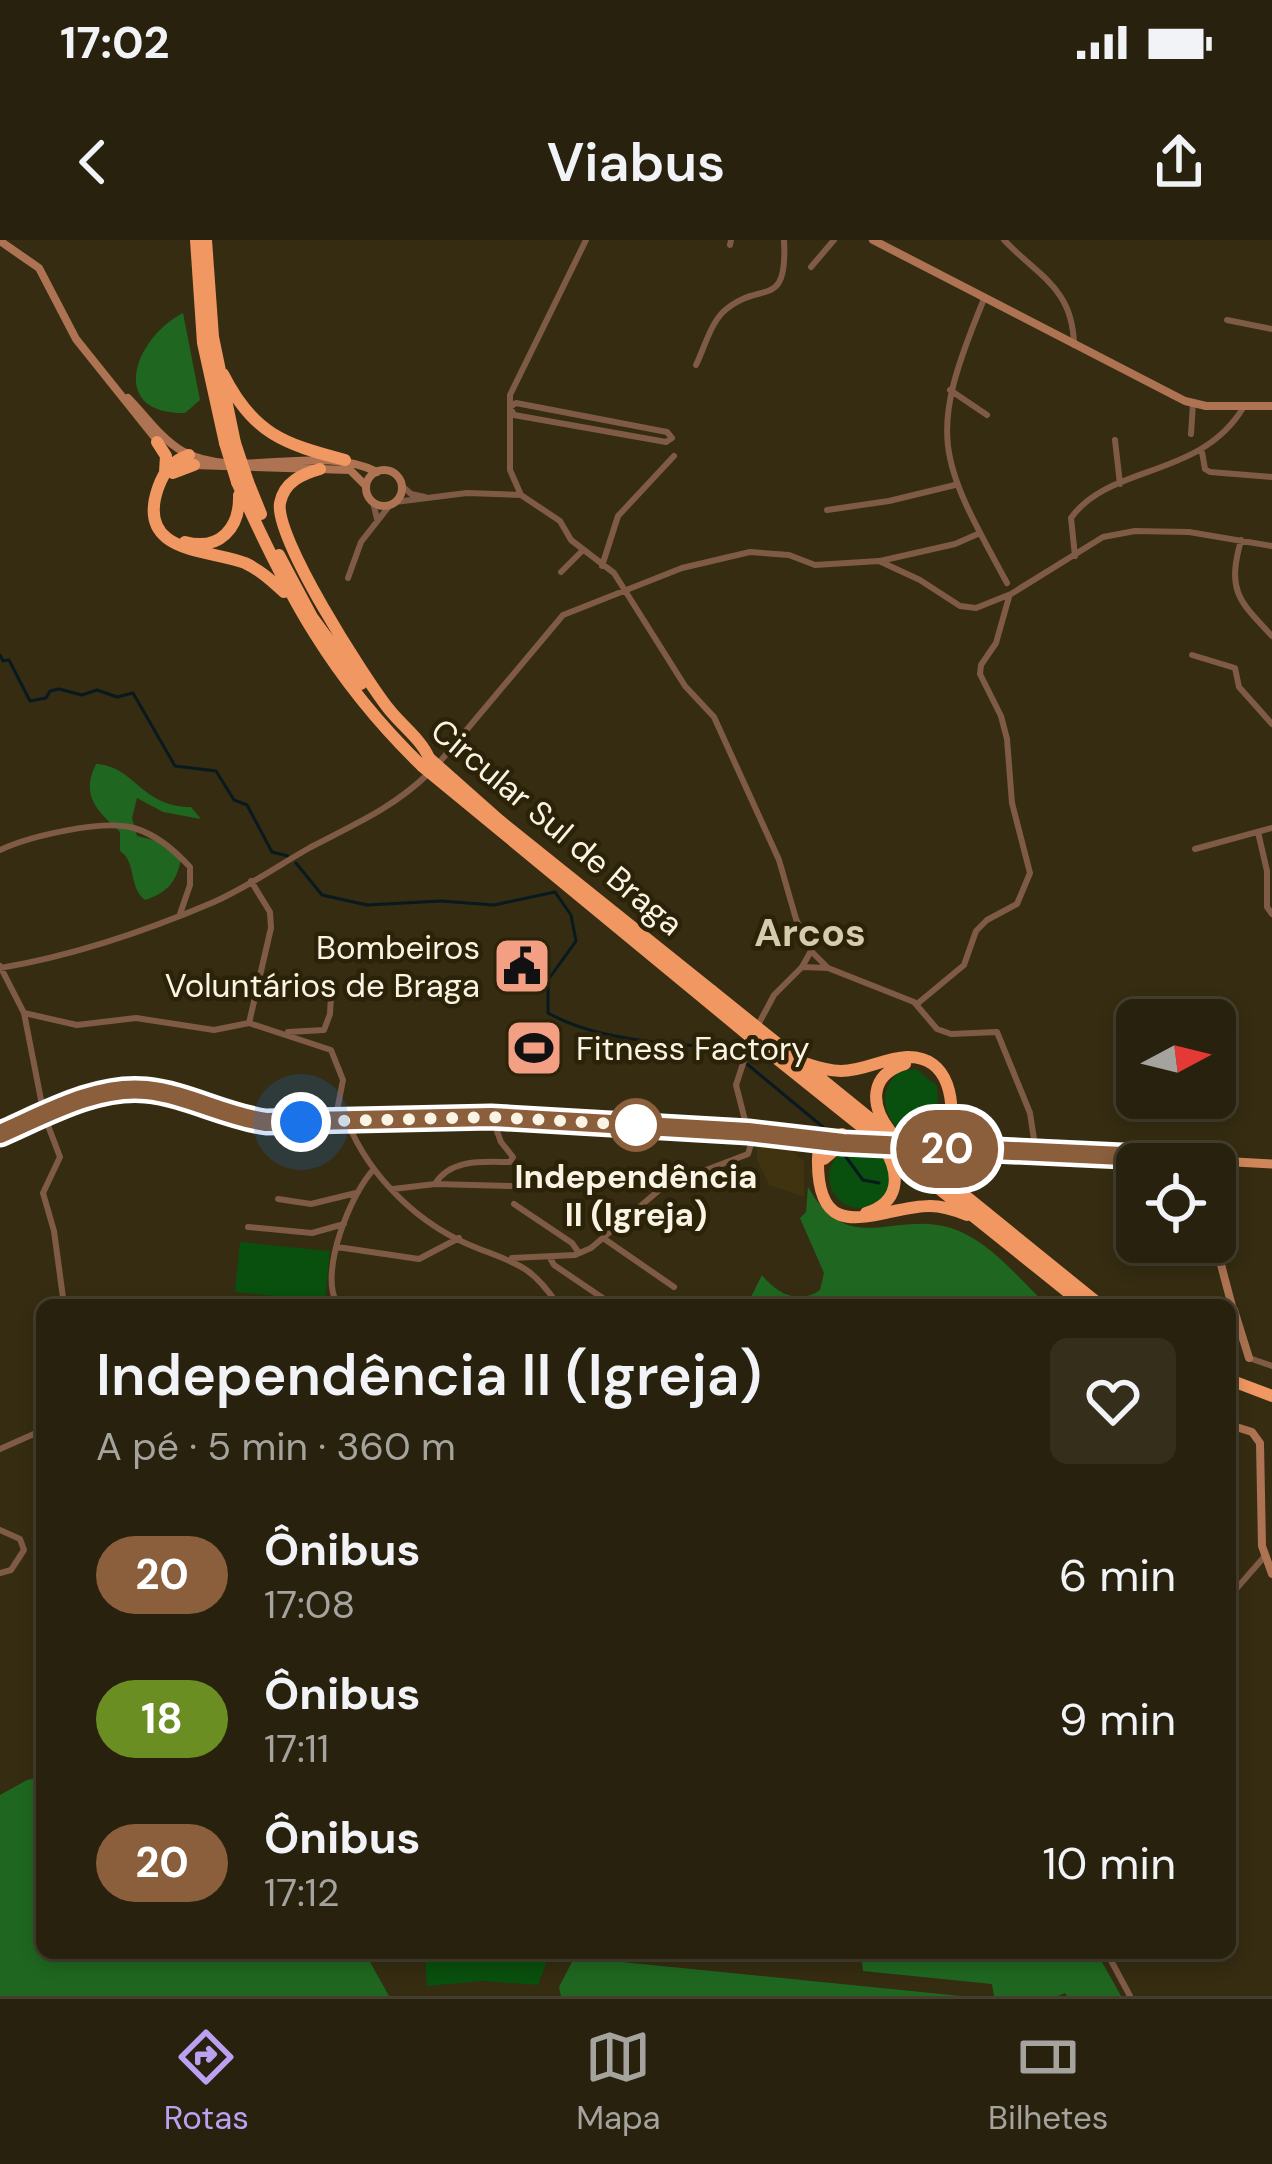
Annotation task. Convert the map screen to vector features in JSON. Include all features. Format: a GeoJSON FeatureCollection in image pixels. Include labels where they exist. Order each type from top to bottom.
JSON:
{"type":"FeatureCollection","features":[{"type":"Feature","properties":{"kind":"highway","name":"Circular Sul de Braga"},"geometry":{"type":"LineString","coordinates":[[196,240],[230,443]]}},
{"type":"Feature","properties":{"kind":"highway","name":"Circular Sul de Braga"},"geometry":{"type":"LineString","coordinates":[[206,240],[206,364],[230,443],[290,597],[345,681],[425,762],[779,1053],[876,1144],[1076,1299]]}},
{"type":"Feature","properties":{"kind":"highway"},"geometry":{"type":"LineString","coordinates":[[218,362],[238,403],[263,429],[298,448],[345,460]]}},
{"type":"Feature","properties":{"kind":"highway"},"geometry":{"type":"LineString","coordinates":[[157,442],[166,455],[169,473],[163,519],[177,538],[198,545],[219,540],[235,524],[243,482]]}},
{"type":"Feature","properties":{"kind":"highway"},"geometry":{"type":"LineString","coordinates":[[185,457],[156,494],[160,528],[186,550],[245,563],[290,597]]}},
{"type":"Feature","properties":{"kind":"highway"},"geometry":{"type":"LineString","coordinates":[[320,469],[300,476],[284,493],[279,508],[284,531],[370,686],[425,762]]}},
{"type":"Feature","properties":{"kind":"highway","name":"Circular Sul de Braga"},"geometry":{"type":"LineString","coordinates":[[243,482],[326,638],[425,762]]}},
{"type":"Feature","properties":{"kind":"highway","name":"Circular Sul de Braga"},"geometry":{"type":"LineString","coordinates":[[779,1053],[796,1060],[902,1140],[1093,1299]]}},
{"type":"Feature","properties":{"kind":"highway"},"geometry":{"type":"LineString","coordinates":[[796,1060],[838,1071],[906,1057],[926,1060],[949,1086],[947,1123],[925,1145]]}},
{"type":"Feature","properties":{"kind":"highway"},"geometry":{"type":"LineString","coordinates":[[902,1140],[881,1120],[874,1097],[881,1078],[895,1067],[912,1064],[934,1074],[944,1091],[954,1144],[925,1145]]}},
{"type":"Feature","properties":{"kind":"highway"},"geometry":{"type":"LineString","coordinates":[[843,1138],[815,1138],[834,1201],[849,1211],[870,1212],[885,1203],[896,1186],[895,1168],[876,1144]]}},
{"type":"Feature","properties":{"kind":"highway"},"geometry":{"type":"LineString","coordinates":[[821,1158],[843,1138]]}},
{"type":"Feature","properties":{"kind":"highway"},"geometry":{"type":"LineString","coordinates":[[821,1158],[823,1194],[843,1215],[864,1219],[936,1206],[977,1220]]}},
{"type":"Feature","properties":{"kind":"highway"},"geometry":{"type":"LineString","coordinates":[[1236,1386],[1272,1401]]}},
{"type":"Feature","properties":{"kind":"main road"},"geometry":{"type":"LineString","coordinates":[[873,240],[1193,403],[1272,406]]}},
{"type":"Feature","properties":{"kind":"main road"},"geometry":{"type":"LineString","coordinates":[[0,241],[39,268],[76,339],[157,442],[185,457],[350,470],[366,486],[373,502],[393,503],[401,485],[392,472],[376,472],[345,460],[185,457],[99,367]]}},
{"type":"Feature","properties":{"kind":"main road"},"geometry":{"type":"LineString","coordinates":[[366,486],[376,472]]}},
{"type":"Feature","properties":{"kind":"main road"},"geometry":{"type":"LineString","coordinates":[[0,1133],[103,1094],[146,1090],[240,1119],[491,1117],[815,1138]]}},
{"type":"Feature","properties":{"kind":"main road"},"geometry":{"type":"LineString","coordinates":[[843,1138],[876,1144]]}},
{"type":"Feature","properties":{"kind":"main road"},"geometry":{"type":"LineString","coordinates":[[902,1140],[925,1145]]}},
{"type":"Feature","properties":{"kind":"main road"},"geometry":{"type":"LineString","coordinates":[[954,1144],[1116,1156]]}},
{"type":"Feature","properties":{"kind":"main road"},"geometry":{"type":"LineString","coordinates":[[1236,1163],[1272,1164]]}},
{"type":"Feature","properties":{"kind":"main road"},"geometry":{"type":"LineString","coordinates":[[1221,1263],[1229,1299]]}},
{"type":"Feature","properties":{"kind":"main road"},"geometry":{"type":"LineString","coordinates":[[1218,1299],[1224,1276]]}},
{"type":"Feature","properties":{"kind":"main road"},"geometry":{"type":"LineString","coordinates":[[1236,1324],[1240,1334]]}},
{"type":"Feature","properties":{"kind":"main road"},"geometry":{"type":"LineString","coordinates":[[1236,1324],[1249,1358]]}},
{"type":"Feature","properties":{"kind":"main road"},"geometry":{"type":"LineString","coordinates":[[1236,1427],[1252,1432],[1267,1453],[1264,1557],[1272,1574]]}},
{"type":"Feature","properties":{"kind":"street"},"geometry":{"type":"LineString","coordinates":[[521,496],[510,470],[510,394],[586,240]]}},
{"type":"Feature","properties":{"kind":"street"},"geometry":{"type":"LineString","coordinates":[[696,365],[724,311],[781,283],[784,240]]}},
{"type":"Feature","properties":{"kind":"street"},"geometry":{"type":"LineString","coordinates":[[811,267],[834,240]]}},
{"type":"Feature","properties":{"kind":"street"},"geometry":{"type":"LineString","coordinates":[[1004,240],[1064,298],[1074,325],[1074,345]]}},
{"type":"Feature","properties":{"kind":"street"},"geometry":{"type":"LineString","coordinates":[[984,299],[950,391],[945,442],[956,485],[1007,583]]}},
{"type":"Feature","properties":{"kind":"street"},"geometry":{"type":"LineString","coordinates":[[1227,320],[1272,329]]}},
{"type":"Feature","properties":{"kind":"street"},"geometry":{"type":"LineString","coordinates":[[950,391],[987,415]]}},
{"type":"Feature","properties":{"kind":"street"},"geometry":{"type":"LineString","coordinates":[[516,403],[668,432],[671,438],[665,442],[514,415],[510,407],[516,403]]}},
{"type":"Feature","properties":{"kind":"street"},"geometry":{"type":"LineString","coordinates":[[1191,434],[1193,403]]}},
{"type":"Feature","properties":{"kind":"street"},"geometry":{"type":"LineString","coordinates":[[1075,556],[1071,518],[1086,502],[1202,452],[1243,408]]}},
{"type":"Feature","properties":{"kind":"street"},"geometry":{"type":"LineString","coordinates":[[560,423],[562,412]]}},
{"type":"Feature","properties":{"kind":"street"},"geometry":{"type":"LineString","coordinates":[[611,432],[613,422]]}},
{"type":"Feature","properties":{"kind":"street"},"geometry":{"type":"LineString","coordinates":[[1115,440],[1120,484]]}},
{"type":"Feature","properties":{"kind":"street"},"geometry":{"type":"LineString","coordinates":[[1202,452],[1204,469],[1210,472],[1272,477]]}},
{"type":"Feature","properties":{"kind":"street"},"geometry":{"type":"LineString","coordinates":[[602,566],[618,516],[674,456]]}},
{"type":"Feature","properties":{"kind":"street"},"geometry":{"type":"LineString","coordinates":[[401,485],[411,494],[428,498]]}},
{"type":"Feature","properties":{"kind":"street"},"geometry":{"type":"LineString","coordinates":[[827,510],[889,502],[956,485]]}},
{"type":"Feature","properties":{"kind":"street"},"geometry":{"type":"LineString","coordinates":[[348,578],[362,542],[393,503],[467,493],[521,496],[560,521],[582,550],[614,573],[685,686],[714,717],[779,860],[811,951],[828,968],[916,1005],[937,1029],[951,1034],[997,1032],[1030,1113],[1036,1149]]}},
{"type":"Feature","properties":{"kind":"street"},"geometry":{"type":"LineString","coordinates":[[373,502],[377,523]]}},
{"type":"Feature","properties":{"kind":"street"},"geometry":{"type":"LineString","coordinates":[[879,561],[960,606],[976,608],[1011,594],[1103,537],[1135,531],[1189,532],[1272,546]]}},
{"type":"Feature","properties":{"kind":"street"},"geometry":{"type":"LineString","coordinates":[[63,1299],[54,1231],[43,1193],[60,1157],[44,1115],[24,1013],[0,967],[52,959],[216,901],[404,798],[445,758],[562,615],[682,568],[750,552],[789,555],[814,565],[879,561],[956,544],[980,532]]}},
{"type":"Feature","properties":{"kind":"street"},"geometry":{"type":"LineString","coordinates":[[1241,540],[1234,588],[1240,602],[1272,636]]}},
{"type":"Feature","properties":{"kind":"street"},"geometry":{"type":"LineString","coordinates":[[561,572],[582,550]]}},
{"type":"Feature","properties":{"kind":"street"},"geometry":{"type":"LineString","coordinates":[[916,1005],[964,965],[976,931],[987,920],[1017,904],[1030,873],[1012,803],[1001,716],[980,674],[996,644],[1011,594]]}},
{"type":"Feature","properties":{"kind":"street"},"geometry":{"type":"LineString","coordinates":[[1192,655],[1235,668],[1239,687],[1272,724]]}},
{"type":"Feature","properties":{"kind":"street"},"geometry":{"type":"LineString","coordinates":[[0,850],[55,832],[132,827],[170,846],[190,867],[190,885],[180,914]]}},
{"type":"Feature","properties":{"kind":"street"},"geometry":{"type":"LineString","coordinates":[[1195,850],[1272,828]]}},
{"type":"Feature","properties":{"kind":"street"},"geometry":{"type":"LineString","coordinates":[[1258,832],[1267,871],[1267,908],[1272,914]]}},
{"type":"Feature","properties":{"kind":"street"},"geometry":{"type":"LineString","coordinates":[[249,1023],[271,928],[270,912],[251,881]]}},
{"type":"Feature","properties":{"kind":"street"},"geometry":{"type":"LineString","coordinates":[[512,1258],[579,1253],[678,1178],[752,1150],[736,1085],[745,1050],[774,994],[802,968],[811,951]]}},
{"type":"Feature","properties":{"kind":"street"},"geometry":{"type":"LineString","coordinates":[[802,968],[828,968]]}},
{"type":"Feature","properties":{"kind":"street"},"geometry":{"type":"LineString","coordinates":[[284,1032],[324,1030],[331,995]]}},
{"type":"Feature","properties":{"kind":"street"},"geometry":{"type":"LineString","coordinates":[[24,1013],[77,1025],[136,1018],[214,1030],[249,1023],[331,1050],[343,1080],[341,1121],[402,1203],[459,1238],[512,1258],[540,1280],[554,1299]]}},
{"type":"Feature","properties":{"kind":"street"},"geometry":{"type":"LineString","coordinates":[[435,1184],[461,1165],[510,1162],[513,1157],[491,1117]]}},
{"type":"Feature","properties":{"kind":"street"},"geometry":{"type":"LineString","coordinates":[[335,1299],[331,1290],[336,1247],[356,1193],[375,1168]]}},
{"type":"Feature","properties":{"kind":"street"},"geometry":{"type":"LineString","coordinates":[[392,1189],[435,1184],[511,1186]]}},
{"type":"Feature","properties":{"kind":"street"},"geometry":{"type":"LineString","coordinates":[[278,1199],[311,1204],[356,1193]]}},
{"type":"Feature","properties":{"kind":"street"},"geometry":{"type":"LineString","coordinates":[[514,1204],[572,1243],[579,1253]]}},
{"type":"Feature","properties":{"kind":"street"},"geometry":{"type":"LineString","coordinates":[[248,1227],[312,1233],[344,1224]]}},
{"type":"Feature","properties":{"kind":"street"},"geometry":{"type":"LineString","coordinates":[[336,1247],[419,1259],[459,1238]]}},
{"type":"Feature","properties":{"kind":"street"},"geometry":{"type":"LineString","coordinates":[[603,1238],[674,1287]]}},
{"type":"Feature","properties":{"kind":"street"},"geometry":{"type":"LineString","coordinates":[[550,1258],[605,1299]]}},
{"type":"Feature","properties":{"kind":"street"},"geometry":{"type":"LineString","coordinates":[[1249,1358],[1272,1366]]}},
{"type":"Feature","properties":{"kind":"street"},"geometry":{"type":"LineString","coordinates":[[0,1449],[36,1433]]}},
{"type":"Feature","properties":{"kind":"street"},"geometry":{"type":"LineString","coordinates":[[0,1530],[20,1539],[24,1550],[11,1570],[0,1573]]}},
{"type":"Feature","properties":{"kind":"street"},"geometry":{"type":"LineString","coordinates":[[1236,1587],[1264,1557]]}},
{"type":"Feature","properties":{"kind":"street"},"geometry":{"type":"LineString","coordinates":[[1110,1959],[1130,1996]]}},
{"type":"Feature","properties":{"kind":"shaded area"},"geometry":{"type":"Polygon","coordinates":[[[757,1142],[788,1146],[804,1162],[804,1197],[769,1185],[757,1160],[757,1142]]]}},
{"type":"Feature","properties":{"kind":"green space"},"geometry":{"type":"Polygon","coordinates":[[[183,313],[200,400],[185,413],[161,410],[145,401],[137,388],[136,373],[152,339],[183,313]]]}},
{"type":"Feature","properties":{"kind":"green space"},"geometry":{"type":"Polygon","coordinates":[[[96,764],[120,772],[161,801],[191,807],[201,819],[163,812],[137,798],[132,818],[137,836],[170,844],[182,855],[171,884],[154,897],[145,900],[140,895],[129,861],[120,851],[120,832],[94,803],[90,786],[96,764]]]}},
{"type":"Feature","properties":{"kind":"green space"},"geometry":{"type":"Polygon","coordinates":[[[916,1069],[937,1086],[939,1122],[927,1135],[904,1135],[887,1112],[885,1097],[898,1072],[916,1069]]]}},
{"type":"Feature","properties":{"kind":"green space"},"geometry":{"type":"Polygon","coordinates":[[[860,1146],[882,1155],[891,1177],[882,1199],[860,1208],[838,1199],[829,1177],[838,1155],[860,1146]]]}},
{"type":"Feature","properties":{"kind":"green space"},"geometry":{"type":"Polygon","coordinates":[[[808,1187],[824,1209],[856,1227],[930,1224],[951,1228],[978,1241],[1041,1299],[750,1299],[762,1275],[796,1297],[820,1290],[824,1273],[800,1218],[806,1212],[808,1187]]]}},
{"type":"Feature","properties":{"kind":"green space"},"geometry":{"type":"Polygon","coordinates":[[[240,1242],[330,1251],[325,1299],[235,1292],[240,1242]]]}},
{"type":"Feature","properties":{"kind":"green space"},"geometry":{"type":"Polygon","coordinates":[[[36,1778],[36,1959],[368,1959],[389,1996],[0,1996],[0,1795],[36,1778]]]}},
{"type":"Feature","properties":{"kind":"green space"},"geometry":{"type":"Polygon","coordinates":[[[425,1959],[548,1959],[538,1985],[483,1981],[427,1986],[425,1959]]]}},
{"type":"Feature","properties":{"kind":"green space"},"geometry":{"type":"Polygon","coordinates":[[[862,1959],[1100,1959],[1121,1996],[994,1996],[992,1984],[863,1971],[862,1959]]]}},
{"type":"Feature","properties":{"kind":"green space"},"geometry":{"type":"Polygon","coordinates":[[[573,1960],[961,1996],[561,1996],[559,1987],[573,1960]]]}},
{"type":"Feature","properties":{"kind":"waterway"},"geometry":{"type":"LineString","coordinates":[[0,655],[3,661],[9,660],[30,701],[59,689],[82,695],[97,690],[117,697],[133,693],[175,766],[216,771],[234,800],[247,805],[272,852],[288,856]]}},
{"type":"Feature","properties":{"kind":"waterway"},"geometry":{"type":"LineString","coordinates":[[296,863],[322,895],[367,905],[441,901],[494,905],[555,892],[571,915],[576,941],[548,980],[548,1013],[602,1033],[736,1055]]}},
{"type":"Feature","properties":{"kind":"waterway"},"geometry":{"type":"LineString","coordinates":[[747,1064],[823,1127]]}},
{"type":"Feature","properties":{"kind":"waterway"},"geometry":{"type":"LineString","coordinates":[[843,1153],[863,1180],[879,1183]]}},
{"type":"Feature","properties":{"kind":"tunnel"},"geometry":{"type":"LineString","coordinates":[[842,1134],[872,1136]]}},
{"type":"Feature","properties":{"kind":"bus line","name":"20"},"geometry":{"type":"LineString","coordinates":[[0,1134],[103,1094],[146,1090],[240,1119],[266,1122],[491,1117],[748,1132],[843,1143],[1116,1155]]}},
{"type":"Feature","properties":{"kind":"place","name":"Bombeiros Voluntários de Braga"},"geometry":{"type":"Point","coordinates":[522,966]}},
{"type":"Feature","properties":{"kind":"place","name":"Fitness Factory"},"geometry":{"type":"Point","coordinates":[534,1048]}},
{"type":"Feature","properties":{"kind":"place","name":"Independência II (Igreja)"},"geometry":{"type":"Point","coordinates":[636,1125]}},
{"type":"Feature","properties":{"kind":"district","name":"Arcos"},"geometry":{"type":"Point","coordinates":[810,932]}},
{"type":"Feature","properties":{"kind":"route"},"geometry":{"type":"LineString","coordinates":[[301,1122],[491,1117],[636,1125]]}}]}
